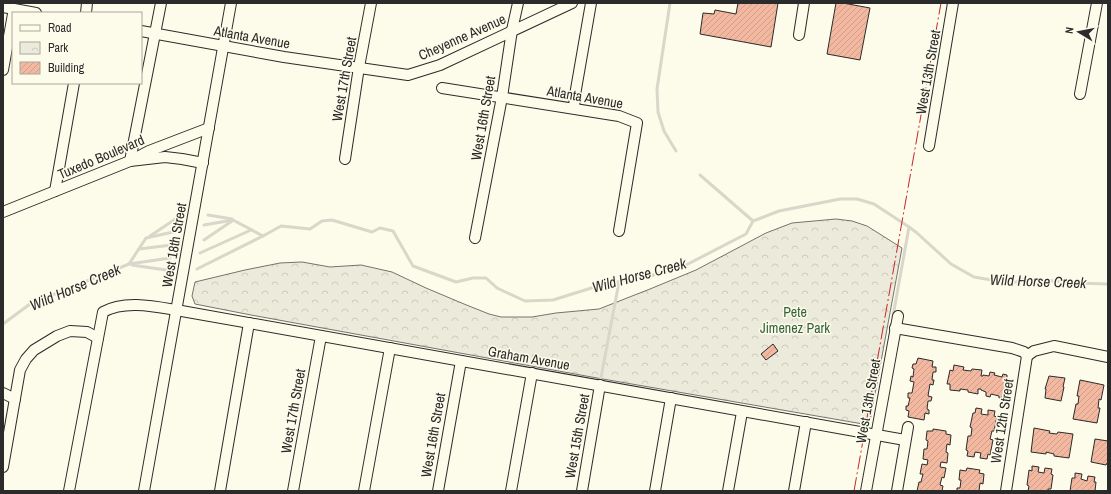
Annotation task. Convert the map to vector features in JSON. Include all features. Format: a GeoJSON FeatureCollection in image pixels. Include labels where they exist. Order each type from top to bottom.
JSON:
{"type":"FeatureCollection","features":[{"type":"Feature","properties":{"kind":"street"},"geometry":{"type":"LineString","coordinates":[[161,3],[130,161],[165,157],[203,163]]}},
{"type":"Feature","properties":{"kind":"street","name":"West 18th Street"},"geometry":{"type":"LineString","coordinates":[[144,491],[231,3]]}},
{"type":"Feature","properties":{"kind":"street","name":"West 17th Street"},"geometry":{"type":"LineString","coordinates":[[345,159],[359,67],[372,3]]}},
{"type":"Feature","properties":{"kind":"street","name":"West 16th Street"},"geometry":{"type":"LineString","coordinates":[[475,238],[518,3]]}},
{"type":"Feature","properties":{"kind":"street","name":"Cheyenne Avenue"},"geometry":{"type":"LineString","coordinates":[[359,67],[408,75],[440,65],[572,3]]}},
{"type":"Feature","properties":{"kind":"street"},"geometry":{"type":"LineString","coordinates":[[574,108],[591,3]]}},
{"type":"Feature","properties":{"kind":"street"},"geometry":{"type":"LineString","coordinates":[[799,35],[804,3]]}},
{"type":"Feature","properties":{"kind":"street","name":"West 13th Street"},"geometry":{"type":"LineString","coordinates":[[929,146],[954,3]]}},
{"type":"Feature","properties":{"kind":"street"},"geometry":{"type":"LineString","coordinates":[[1080,94],[1097,3]]}},
{"type":"Feature","properties":{"kind":"street"},"geometry":{"type":"LineString","coordinates":[[3,7],[29,12]]}},
{"type":"Feature","properties":{"kind":"street"},"geometry":{"type":"LineString","coordinates":[[3,70],[12,21]]}},
{"type":"Feature","properties":{"kind":"street","name":"Atlanta Avenue"},"geometry":{"type":"LineString","coordinates":[[142,31],[284,57],[359,67]]}},
{"type":"Feature","properties":{"kind":"street"},"geometry":{"type":"LineString","coordinates":[[55,192],[74,84]]}},
{"type":"Feature","properties":{"kind":"street","name":"Atlanta Avenue"},"geometry":{"type":"LineString","coordinates":[[442,88],[619,116],[637,123],[619,231]]}},
{"type":"Feature","properties":{"kind":"street","name":"Tuxedo Boulevard"},"geometry":{"type":"LineString","coordinates":[[3,212],[209,128]]}},
{"type":"Feature","properties":{"kind":"street","name":"Graham Avenue"},"geometry":{"type":"LineString","coordinates":[[98,338],[103,312],[121,306],[148,306],[905,440]]}},
{"type":"Feature","properties":{"kind":"street","name":"West 13th Street"},"geometry":{"type":"LineString","coordinates":[[866,491],[898,316]]}},
{"type":"Feature","properties":{"kind":"street"},"geometry":{"type":"LineString","coordinates":[[220,491],[249,323]]}},
{"type":"Feature","properties":{"kind":"street"},"geometry":{"type":"LineString","coordinates":[[895,328],[1012,348],[1024,352],[1027,356],[1034,351],[1054,346],[1108,357]]}},
{"type":"Feature","properties":{"kind":"street"},"geometry":{"type":"LineString","coordinates":[[3,467],[20,370],[26,360],[34,350],[57,336],[70,331],[87,332],[98,338],[69,491]]}},
{"type":"Feature","properties":{"kind":"street","name":"West 17th Street"},"geometry":{"type":"LineString","coordinates":[[293,491],[321,336]]}},
{"type":"Feature","properties":{"kind":"street"},"geometry":{"type":"LineString","coordinates":[[364,491],[390,348]]}},
{"type":"Feature","properties":{"kind":"street","name":"West 12th Street"},"geometry":{"type":"LineString","coordinates":[[1006,491],[1027,356]]}},
{"type":"Feature","properties":{"kind":"street","name":"West 16th Street"},"geometry":{"type":"LineString","coordinates":[[438,491],[461,361]]}},
{"type":"Feature","properties":{"kind":"street"},"geometry":{"type":"LineString","coordinates":[[511,491],[532,373]]}},
{"type":"Feature","properties":{"kind":"street","name":"West 15th Street"},"geometry":{"type":"LineString","coordinates":[[582,491],[600,385]]}},
{"type":"Feature","properties":{"kind":"street"},"geometry":{"type":"LineString","coordinates":[[3,393],[15,399]]}},
{"type":"Feature","properties":{"kind":"street"},"geometry":{"type":"LineString","coordinates":[[655,491],[671,398]]}},
{"type":"Feature","properties":{"kind":"street"},"geometry":{"type":"LineString","coordinates":[[728,491],[742,412]]}},
{"type":"Feature","properties":{"kind":"street"},"geometry":{"type":"LineString","coordinates":[[794,491],[806,422]]}},
{"type":"Feature","properties":{"kind":"street"},"geometry":{"type":"LineString","coordinates":[[897,491],[908,427]]}},
{"type":"Feature","properties":{"kind":"green space","name":"Pete Jimenez Park"},"geometry":{"type":"Polygon","coordinates":[[[836,219],[852,221],[867,226],[902,248],[870,421],[863,424],[597,378],[251,315],[195,304],[192,296],[195,282],[280,263],[302,262],[330,267],[361,265],[392,272],[464,304],[501,317],[532,317],[599,309],[696,270],[766,233],[792,223],[836,219]]]}},
{"type":"Feature","properties":{"kind":"building"},"geometry":{"type":"Polygon","coordinates":[[[738,3],[778,3],[771,47],[700,34],[703,13],[714,14],[715,10],[736,14],[738,3]]]}},
{"type":"Feature","properties":{"kind":"building"},"geometry":{"type":"Polygon","coordinates":[[[836,3],[870,8],[860,60],[827,54],[836,3]]]}},
{"type":"Feature","properties":{"kind":"building"},"geometry":{"type":"Polygon","coordinates":[[[773,344],[778,351],[766,360],[761,354],[773,344]]]}},
{"type":"Feature","properties":{"kind":"building"},"geometry":{"type":"Polygon","coordinates":[[[918,358],[933,361],[932,367],[936,367],[936,372],[933,372],[933,385],[930,384],[928,396],[932,397],[931,401],[928,401],[927,409],[929,410],[929,414],[925,413],[924,420],[908,417],[909,411],[906,410],[906,406],[908,406],[910,398],[908,398],[908,393],[912,393],[914,382],[910,381],[911,376],[913,377],[914,369],[912,368],[913,364],[916,364],[918,358]]]}},
{"type":"Feature","properties":{"kind":"building"},"geometry":{"type":"Polygon","coordinates":[[[954,365],[964,367],[963,370],[982,370],[981,376],[989,376],[990,372],[995,373],[994,375],[1002,377],[1003,374],[1007,375],[1007,379],[1013,380],[1010,396],[1004,395],[1003,398],[999,398],[999,396],[991,394],[990,397],[986,396],[986,392],[981,389],[978,389],[978,394],[968,392],[968,390],[950,390],[950,384],[947,384],[950,370],[953,371],[954,365]]]}},
{"type":"Feature","properties":{"kind":"building"},"geometry":{"type":"Polygon","coordinates":[[[1049,376],[1065,378],[1061,401],[1045,398],[1045,389],[1049,376]]]}},
{"type":"Feature","properties":{"kind":"building"},"geometry":{"type":"Polygon","coordinates":[[[1080,380],[1104,385],[1101,400],[1099,399],[1098,408],[1100,408],[1097,423],[1073,419],[1076,404],[1078,404],[1079,396],[1077,396],[1080,380]]]}},
{"type":"Feature","properties":{"kind":"building"},"geometry":{"type":"Polygon","coordinates":[[[976,408],[982,409],[981,414],[988,415],[988,410],[995,411],[994,416],[997,417],[994,431],[992,431],[990,439],[993,440],[990,455],[988,454],[987,459],[980,458],[981,453],[975,452],[974,457],[967,456],[968,451],[966,450],[968,436],[971,436],[972,428],[970,427],[973,413],[975,413],[976,408]]]}},
{"type":"Feature","properties":{"kind":"building"},"geometry":{"type":"Polygon","coordinates":[[[1034,428],[1050,431],[1049,433],[1057,434],[1058,432],[1073,434],[1069,458],[1054,456],[1054,454],[1046,452],[1046,454],[1031,452],[1034,428]]]}},
{"type":"Feature","properties":{"kind":"building"},"geometry":{"type":"Polygon","coordinates":[[[933,429],[946,431],[946,434],[951,435],[950,445],[947,444],[947,463],[941,462],[940,467],[946,468],[944,478],[942,477],[940,485],[943,486],[942,491],[917,491],[923,474],[920,474],[922,464],[927,465],[928,460],[923,459],[924,449],[927,449],[927,431],[933,431],[933,429]]]}},
{"type":"Feature","properties":{"kind":"building"},"geometry":{"type":"Polygon","coordinates":[[[1095,439],[1108,441],[1108,463],[1106,465],[1091,462],[1095,439]]]}},
{"type":"Feature","properties":{"kind":"building"},"geometry":{"type":"Polygon","coordinates":[[[1032,466],[1039,467],[1038,472],[1044,473],[1045,468],[1052,469],[1051,474],[1053,475],[1051,489],[1048,489],[1048,491],[1028,491],[1029,486],[1027,485],[1029,470],[1032,471],[1032,466]]]}},
{"type":"Feature","properties":{"kind":"building"},"geometry":{"type":"Polygon","coordinates":[[[967,468],[980,470],[979,473],[984,474],[983,484],[980,483],[979,491],[957,491],[957,488],[960,488],[960,470],[966,471],[967,468]]]}},
{"type":"Feature","properties":{"kind":"building"},"geometry":{"type":"Polygon","coordinates":[[[1075,473],[1082,474],[1081,479],[1087,481],[1088,476],[1095,477],[1095,491],[1070,491],[1072,478],[1075,478],[1075,473]]]}},
{"type":"Feature","properties":{"kind":"waterway"},"geometry":{"type":"LineString","coordinates":[[670,3],[657,89],[658,112],[664,131],[676,151]]}},
{"type":"Feature","properties":{"kind":"waterway"},"geometry":{"type":"LineString","coordinates":[[700,175],[753,221]]}},
{"type":"Feature","properties":{"kind":"waterway","name":"Wild Horse Creek"},"geometry":{"type":"LineString","coordinates":[[204,225],[233,220],[263,236],[281,226],[310,229],[322,221],[332,220],[372,232],[380,228],[393,231],[413,266],[456,282],[473,278],[486,278],[497,288],[525,301],[553,300],[601,285],[650,276],[686,265],[746,234],[753,221],[779,211],[840,199],[857,199],[874,204],[909,227],[951,264],[974,277],[1009,283],[1024,279],[1032,279],[1108,284]]}},
{"type":"Feature","properties":{"kind":"waterway","name":"Wild Horse Creek"},"geometry":{"type":"LineString","coordinates":[[208,215],[232,219]]}},
{"type":"Feature","properties":{"kind":"waterway","name":"Wild Horse Creek"},"geometry":{"type":"LineString","coordinates":[[150,236],[177,218]]}},
{"type":"Feature","properties":{"kind":"waterway","name":"Wild Horse Creek"},"geometry":{"type":"LineString","coordinates":[[204,240],[232,221]]}},
{"type":"Feature","properties":{"kind":"waterway"},"geometry":{"type":"LineString","coordinates":[[893,316],[909,227]]}},
{"type":"Feature","properties":{"kind":"waterway","name":"Wild Horse Creek"},"geometry":{"type":"LineString","coordinates":[[200,253],[251,230]]}},
{"type":"Feature","properties":{"kind":"waterway","name":"Wild Horse Creek"},"geometry":{"type":"LineString","coordinates":[[3,324],[30,304],[129,264],[146,238],[173,232]]}},
{"type":"Feature","properties":{"kind":"waterway","name":"Wild Horse Creek"},"geometry":{"type":"LineString","coordinates":[[197,269],[263,236]]}},
{"type":"Feature","properties":{"kind":"waterway","name":"Wild Horse Creek"},"geometry":{"type":"LineString","coordinates":[[139,249],[172,245]]}},
{"type":"Feature","properties":{"kind":"waterway","name":"Wild Horse Creek"},"geometry":{"type":"LineString","coordinates":[[129,264],[170,258]]}},
{"type":"Feature","properties":{"kind":"waterway","name":"Wild Horse Creek"},"geometry":{"type":"LineString","coordinates":[[132,265],[166,270]]}},
{"type":"Feature","properties":{"kind":"waterway"},"geometry":{"type":"LineString","coordinates":[[600,383],[619,282]]}},
{"type":"Feature","properties":{"kind":"power"},"geometry":{"type":"LineString","coordinates":[[854,491],[941,3]]}}]}
